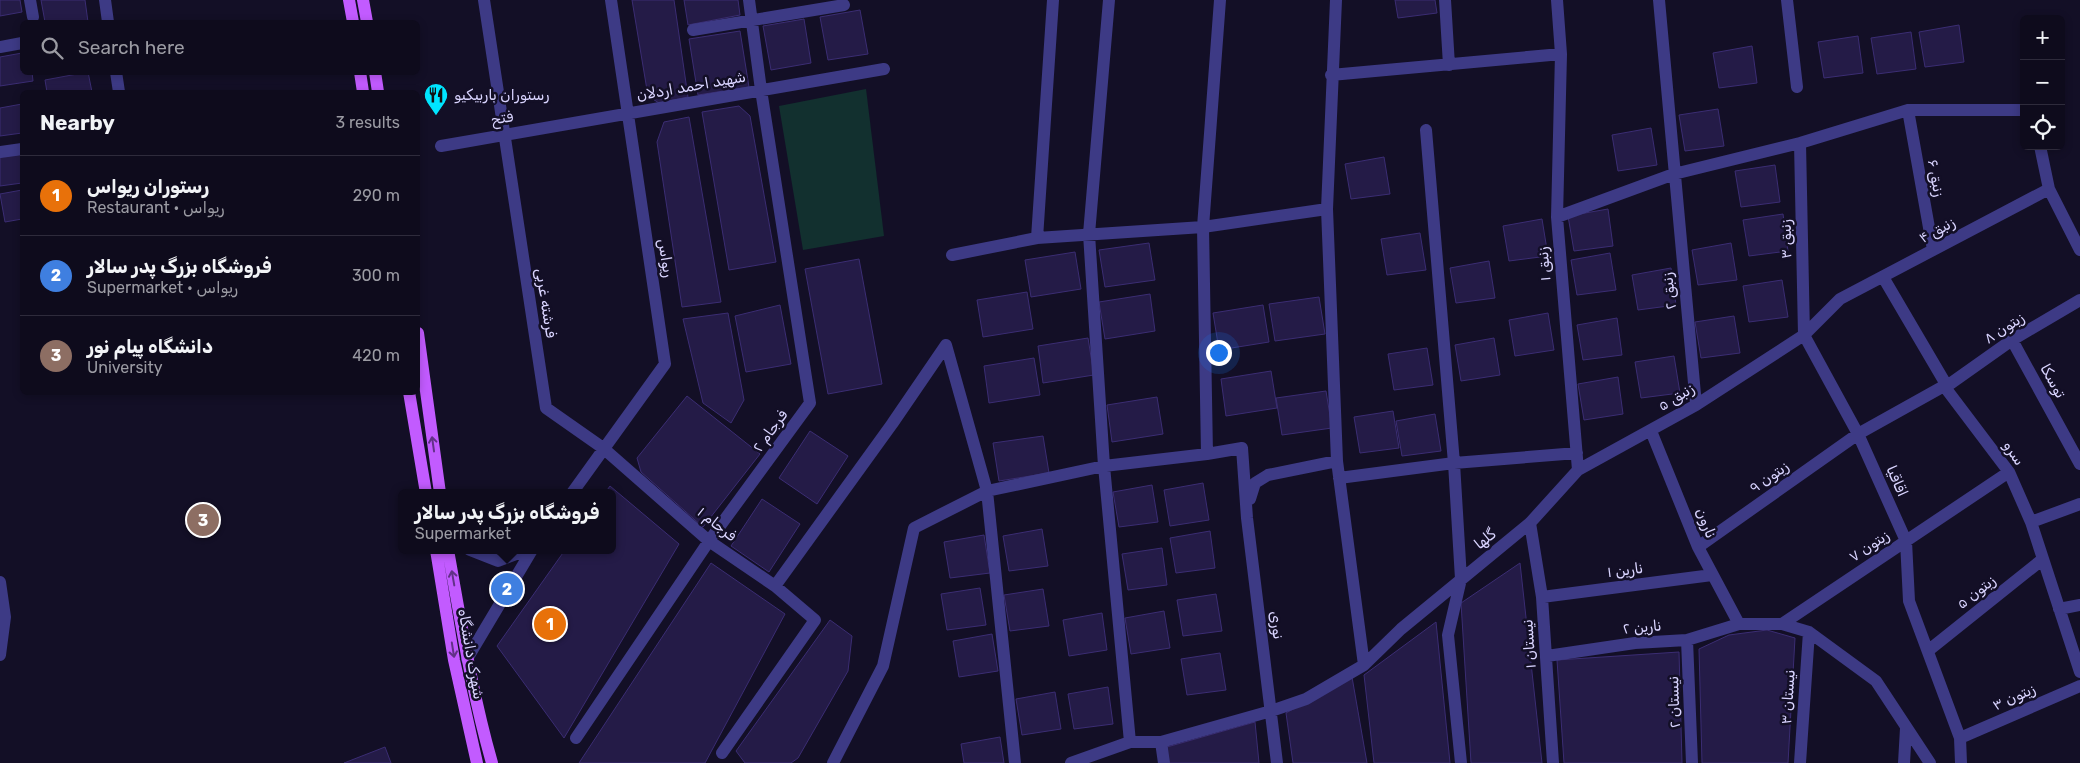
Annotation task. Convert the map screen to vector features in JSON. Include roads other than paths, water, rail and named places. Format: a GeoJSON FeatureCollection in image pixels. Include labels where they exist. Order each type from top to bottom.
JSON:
{"type":"FeatureCollection","features":[{"type":"Feature","properties":{"kind":"main road"},"geometry":{"type":"LineString","coordinates":[[349,0],[352,20]]}},
{"type":"Feature","properties":{"kind":"main road"},"geometry":{"type":"LineString","coordinates":[[363,0],[367,20]]}},
{"type":"Feature","properties":{"kind":"main road"},"geometry":{"type":"LineString","coordinates":[[360,75],[363,90]]}},
{"type":"Feature","properties":{"kind":"main road"},"geometry":{"type":"LineString","coordinates":[[375,75],[378,90]]}},
{"type":"Feature","properties":{"kind":"main road"},"geometry":{"type":"LineString","coordinates":[[420,348],[439,489]]}},
{"type":"Feature","properties":{"kind":"main road"},"geometry":{"type":"LineString","coordinates":[[410,395],[425,489]]}},
{"type":"Feature","properties":{"kind":"main road","name":"شهرک دانشگاه"},"geometry":{"type":"LineString","coordinates":[[437,554],[454,660],[477,763]]}},
{"type":"Feature","properties":{"kind":"main road"},"geometry":{"type":"LineString","coordinates":[[449,554],[467,659],[480,720],[492,763]]}},
{"type":"Feature","properties":{"kind":"street"},"geometry":{"type":"LineString","coordinates":[[30,0],[33,17]]}},
{"type":"Feature","properties":{"kind":"street"},"geometry":{"type":"LineString","coordinates":[[104,0],[108,20]]}},
{"type":"Feature","properties":{"kind":"street","name":"فرشته غربی"},"geometry":{"type":"LineString","coordinates":[[484,0],[546,408],[603,448]]}},
{"type":"Feature","properties":{"kind":"street","name":"ریواس"},"geometry":{"type":"LineString","coordinates":[[575,489],[665,364],[611,0]]}},
{"type":"Feature","properties":{"kind":"street","name":"فرجام ۲"},"geometry":{"type":"LineString","coordinates":[[576,738],[709,542],[810,403],[760,90],[749,0]]}},
{"type":"Feature","properties":{"kind":"street"},"geometry":{"type":"LineString","coordinates":[[1037,238],[1053,0]]}},
{"type":"Feature","properties":{"kind":"street"},"geometry":{"type":"LineString","coordinates":[[1109,0],[1089,234],[1104,466],[1130,742]]}},
{"type":"Feature","properties":{"kind":"street"},"geometry":{"type":"LineString","coordinates":[[833,763],[883,666],[914,528],[987,491],[1104,466],[1207,454],[1203,227],[1220,0]]}},
{"type":"Feature","properties":{"kind":"street"},"geometry":{"type":"LineString","coordinates":[[1336,0],[1331,75],[1327,209],[1337,461],[1364,665]]}},
{"type":"Feature","properties":{"kind":"street"},"geometry":{"type":"LineString","coordinates":[[1445,0],[1449,65]]}},
{"type":"Feature","properties":{"kind":"street","name":"زنبق ۱"},"geometry":{"type":"LineString","coordinates":[[1557,0],[1561,54],[1556,217],[1578,470]]}},
{"type":"Feature","properties":{"kind":"street","name":"زنبق ۲"},"geometry":{"type":"LineString","coordinates":[[1659,0],[1696,405]]}},
{"type":"Feature","properties":{"kind":"street"},"geometry":{"type":"LineString","coordinates":[[1786,0],[1797,87]]}},
{"type":"Feature","properties":{"kind":"street"},"geometry":{"type":"LineString","coordinates":[[693,30],[844,5]]}},
{"type":"Feature","properties":{"kind":"street"},"geometry":{"type":"LineString","coordinates":[[0,47],[20,43]]}},
{"type":"Feature","properties":{"kind":"street"},"geometry":{"type":"LineString","coordinates":[[1331,75],[1561,54]]}},
{"type":"Feature","properties":{"kind":"street"},"geometry":{"type":"LineString","coordinates":[[760,90],[884,68]]}},
{"type":"Feature","properties":{"kind":"street"},"geometry":{"type":"LineString","coordinates":[[116,75],[118,90]]}},
{"type":"Feature","properties":{"kind":"street","name":"شهید احمد اردلان"},"geometry":{"type":"LineString","coordinates":[[628,113],[760,90]]}},
{"type":"Feature","properties":{"kind":"street"},"geometry":{"type":"LineString","coordinates":[[1556,217],[1674,174],[1800,143],[1908,110],[2020,110]]}},
{"type":"Feature","properties":{"kind":"street","name":"زنبق ۶"},"geometry":{"type":"LineString","coordinates":[[1908,110],[1933,250]]}},
{"type":"Feature","properties":{"kind":"street","name":"فتح"},"geometry":{"type":"LineString","coordinates":[[440,146],[628,113]]}},
{"type":"Feature","properties":{"kind":"street"},"geometry":{"type":"LineString","coordinates":[[1426,130],[1454,462],[1460,579],[1448,635],[1461,763]]}},
{"type":"Feature","properties":{"kind":"street","name":"زنبق ۳"},"geometry":{"type":"LineString","coordinates":[[1800,143],[1804,335]]}},
{"type":"Feature","properties":{"kind":"street"},"geometry":{"type":"LineString","coordinates":[[0,152],[20,149]]}},
{"type":"Feature","properties":{"kind":"street"},"geometry":{"type":"LineString","coordinates":[[2041,150],[2050,189],[2080,250]]}},
{"type":"Feature","properties":{"kind":"street","name":"زنبق ۴"},"geometry":{"type":"LineString","coordinates":[[1840,299],[2050,189]]}},
{"type":"Feature","properties":{"kind":"street"},"geometry":{"type":"LineString","coordinates":[[952,255],[1037,238],[1203,227],[1327,209]]}},
{"type":"Feature","properties":{"kind":"street","name":"سرو"},"geometry":{"type":"LineString","coordinates":[[1883,277],[1946,386],[2009,472],[2031,522],[2080,672]]}},
{"type":"Feature","properties":{"kind":"street","name":"زنبق ۵"},"geometry":{"type":"LineString","coordinates":[[1530,523],[1578,470],[1696,405],[1804,335],[1840,299]]}},
{"type":"Feature","properties":{"kind":"street","name":"زیتون ۸"},"geometry":{"type":"LineString","coordinates":[[1946,386],[2012,340],[2080,300]]}},
{"type":"Feature","properties":{"kind":"street","name":"اقاقیا"},"geometry":{"type":"LineString","coordinates":[[1804,335],[1858,434],[1906,541],[1909,601],[1929,650],[1960,738],[1961,763]]}},
{"type":"Feature","properties":{"kind":"street","name":"توسکا"},"geometry":{"type":"LineString","coordinates":[[2012,340],[2080,464]]}},
{"type":"Feature","properties":{"kind":"street"},"geometry":{"type":"LineString","coordinates":[[775,586],[892,424],[946,345],[987,491],[1015,763]]}},
{"type":"Feature","properties":{"kind":"street"},"geometry":{"type":"LineString","coordinates":[[1858,434],[1946,386]]}},
{"type":"Feature","properties":{"kind":"street","name":"نارون"},"geometry":{"type":"LineString","coordinates":[[1651,431],[1698,547],[1739,624]]}},
{"type":"Feature","properties":{"kind":"street","name":"زیتون ۹"},"geometry":{"type":"LineString","coordinates":[[1698,547],[1858,434]]}},
{"type":"Feature","properties":{"kind":"street","name":"فرجام ۱"},"geometry":{"type":"LineString","coordinates":[[603,448],[709,542],[775,586],[815,620],[722,753]]}},
{"type":"Feature","properties":{"kind":"street","name":"نوری"},"geometry":{"type":"LineString","coordinates":[[1207,454],[1242,448],[1247,509],[1278,763]]}},
{"type":"Feature","properties":{"kind":"street"},"geometry":{"type":"LineString","coordinates":[[1339,478],[1454,462],[1578,453]]}},
{"type":"Feature","properties":{"kind":"street"},"geometry":{"type":"LineString","coordinates":[[1247,509],[1255,483],[1268,475],[1337,461]]}},
{"type":"Feature","properties":{"kind":"street","name":"زیتون ۷"},"geometry":{"type":"LineString","coordinates":[[1782,624],[2009,472]]}},
{"type":"Feature","properties":{"kind":"street"},"geometry":{"type":"LineString","coordinates":[[2031,522],[2080,504]]}},
{"type":"Feature","properties":{"kind":"street","name":"گلها"},"geometry":{"type":"LineString","coordinates":[[1071,763],[1130,742],[1161,742],[1271,711],[1306,699],[1364,665],[1401,629],[1530,523]]}},
{"type":"Feature","properties":{"kind":"street","name":"نیستان ۱"},"geometry":{"type":"LineString","coordinates":[[1530,523],[1542,597],[1553,763]]}},
{"type":"Feature","properties":{"kind":"street"},"geometry":{"type":"LineString","coordinates":[[481,554],[498,560],[515,554]]}},
{"type":"Feature","properties":{"kind":"street"},"geometry":{"type":"LineString","coordinates":[[467,659],[530,554]]}},
{"type":"Feature","properties":{"kind":"street","name":"زیتون ۵"},"geometry":{"type":"LineString","coordinates":[[1929,650],[2044,559]]}},
{"type":"Feature","properties":{"kind":"street","name":"نارین ۱"},"geometry":{"type":"LineString","coordinates":[[1542,597],[1712,575]]}},
{"type":"Feature","properties":{"kind":"street"},"geometry":{"type":"LineString","coordinates":[[0,582],[3,614],[0,656]]}},
{"type":"Feature","properties":{"kind":"street"},"geometry":{"type":"LineString","coordinates":[[2059,609],[2080,605]]}},
{"type":"Feature","properties":{"kind":"street"},"geometry":{"type":"LineString","coordinates":[[1739,624],[1782,624],[1809,632],[1876,681],[1930,763]]}},
{"type":"Feature","properties":{"kind":"street","name":"نارین ۲"},"geometry":{"type":"LineString","coordinates":[[1547,656],[1635,643],[1687,640],[1739,624]]}},
{"type":"Feature","properties":{"kind":"street","name":"نیستان ۳"},"geometry":{"type":"LineString","coordinates":[[1800,763],[1809,632]]}},
{"type":"Feature","properties":{"kind":"street","name":"نیستان ۲"},"geometry":{"type":"LineString","coordinates":[[1687,640],[1692,763]]}},
{"type":"Feature","properties":{"kind":"street","name":"زیتون ۳"},"geometry":{"type":"LineString","coordinates":[[1960,738],[2080,686]]}},
{"type":"Feature","properties":{"kind":"street"},"geometry":{"type":"LineString","coordinates":[[1904,763],[1906,728]]}},
{"type":"Feature","properties":{"kind":"street"},"geometry":{"type":"LineString","coordinates":[[1161,742],[1164,763]]}},
{"type":"Feature","properties":{"kind":"place","name":"رستوران باربیکیو"},"geometry":{"type":"Point","coordinates":[436,116]}},
{"type":"Feature","properties":{"kind":"place","name":"دانشگاه پیام نور"},"geometry":{"type":"Point","coordinates":[203,520]}},
{"type":"Feature","properties":{"kind":"place","name":"فروشگاه بزرگ پدر سالار"},"geometry":{"type":"Point","coordinates":[507,589]}},
{"type":"Feature","properties":{"kind":"place","name":"رستوران ریواس"},"geometry":{"type":"Point","coordinates":[550,624]}}]}
